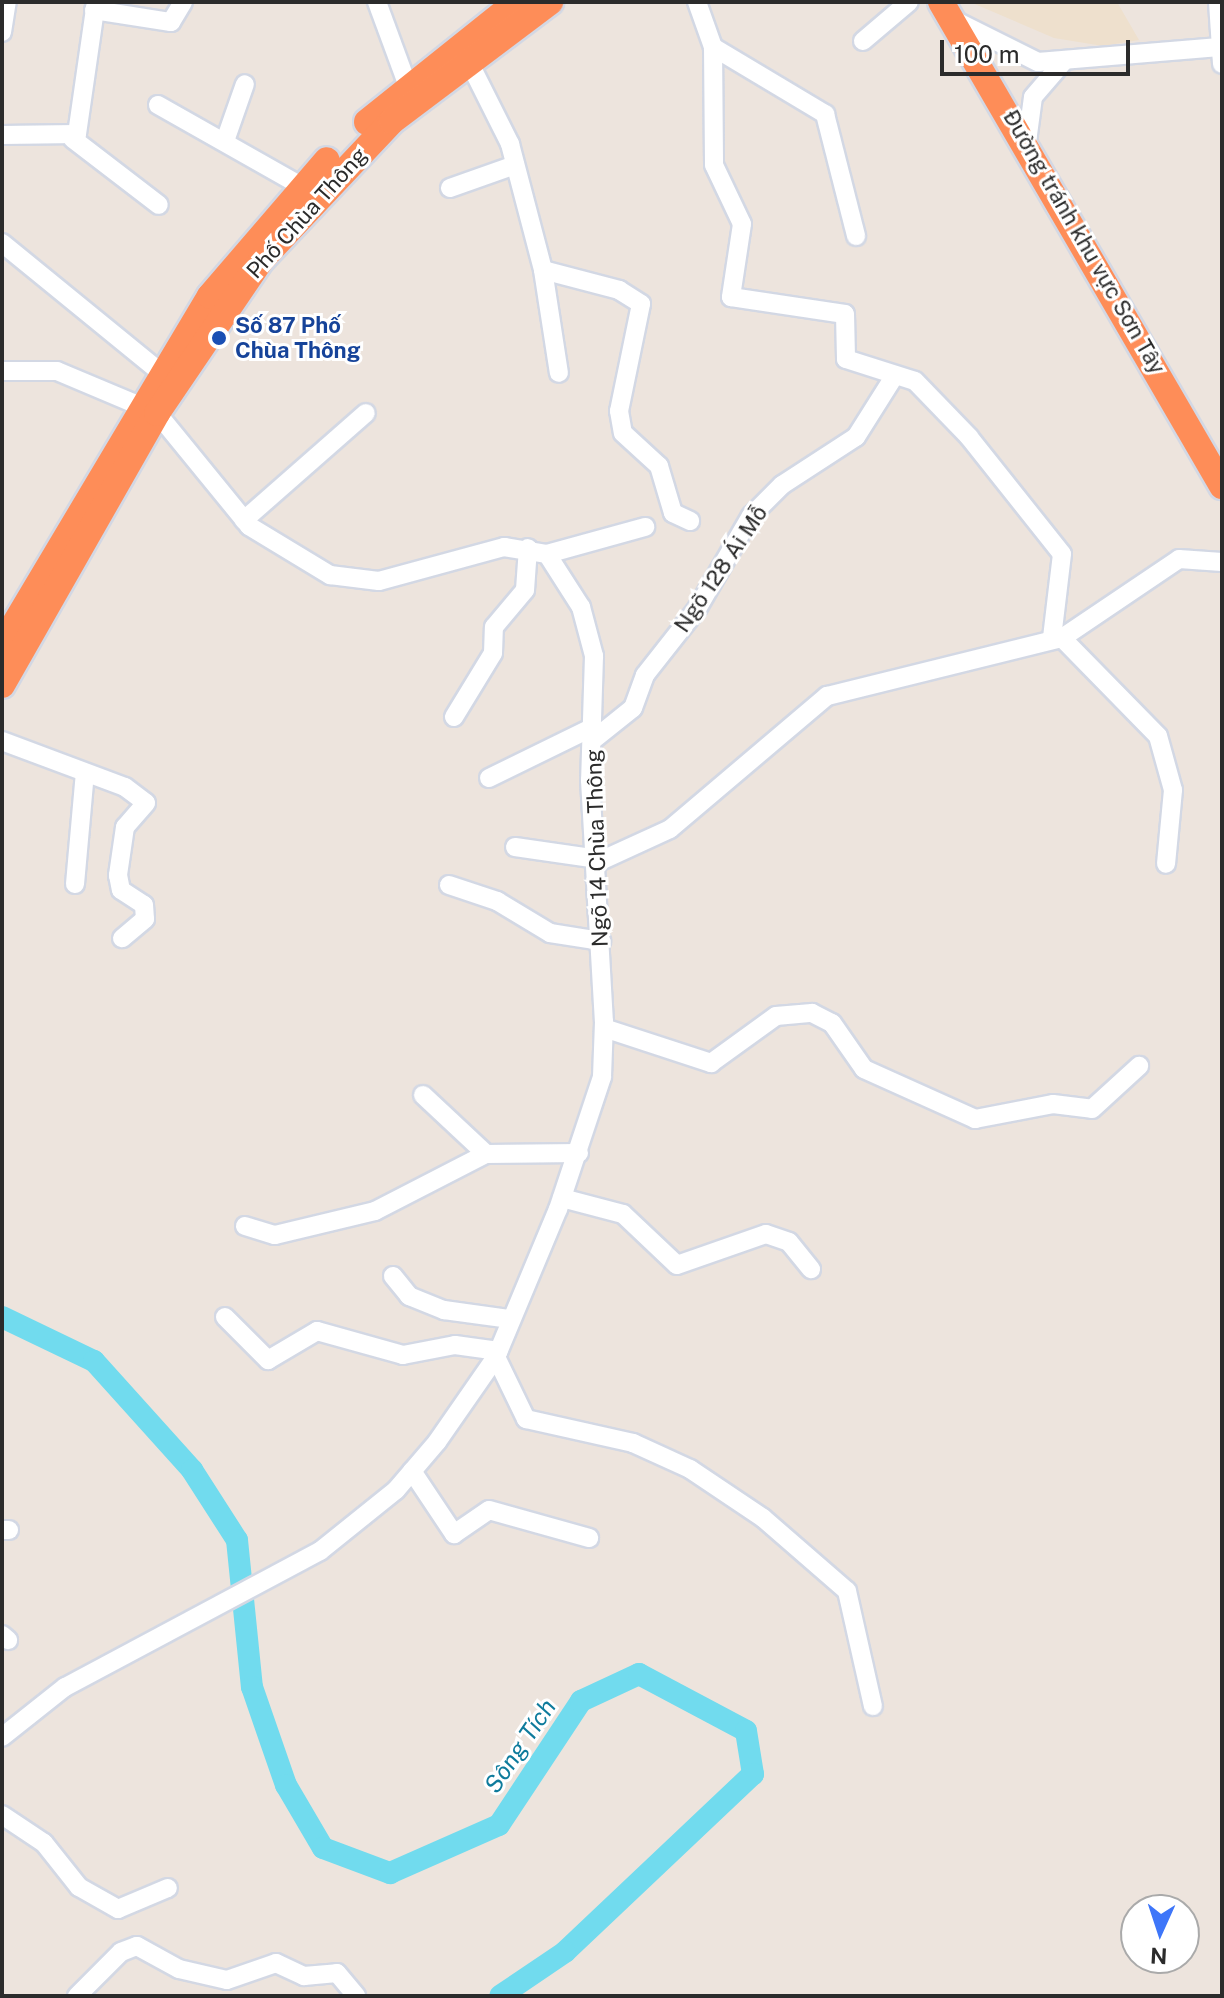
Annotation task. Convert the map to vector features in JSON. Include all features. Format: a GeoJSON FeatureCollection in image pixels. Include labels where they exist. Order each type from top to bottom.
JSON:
{"type":"FeatureCollection","features":[{"type":"Feature","properties":{"kind":"highway","name":"Phố Chùa Thông"},"geometry":{"type":"LineString","coordinates":[[2,645],[149,408],[301,186],[517,2]]}},
{"type":"Feature","properties":{"kind":"highway","name":"Phố Chùa Thông"},"geometry":{"type":"LineString","coordinates":[[2,685],[149,408],[160,372],[254,253],[411,94],[469,62],[550,2]]}},
{"type":"Feature","properties":{"kind":"highway","name":"Đường tránh khu vực Sơn Tây"},"geometry":{"type":"LineString","coordinates":[[948,11],[1027,142],[1222,486]]}},
{"type":"Feature","properties":{"kind":"street"},"geometry":{"type":"LineString","coordinates":[[2,32],[7,2]]}},
{"type":"Feature","properties":{"kind":"street"},"geometry":{"type":"LineString","coordinates":[[73,139],[95,6],[171,22],[183,2]]}},
{"type":"Feature","properties":{"kind":"street"},"geometry":{"type":"LineString","coordinates":[[377,2],[411,94]]}},
{"type":"Feature","properties":{"kind":"street"},"geometry":{"type":"LineString","coordinates":[[697,2],[713,47],[714,165],[742,224],[731,297],[845,314],[846,359],[915,381],[1044,524],[1064,559],[1052,597],[1057,638],[1158,736],[1173,790],[1166,864]]}},
{"type":"Feature","properties":{"kind":"street"},"geometry":{"type":"LineString","coordinates":[[863,41],[909,2]]}},
{"type":"Feature","properties":{"kind":"street"},"geometry":{"type":"LineString","coordinates":[[948,11],[1023,59],[1064,61],[1221,53],[1218,2]]}},
{"type":"Feature","properties":{"kind":"street"},"geometry":{"type":"LineString","coordinates":[[713,47],[825,114],[856,236]]}},
{"type":"Feature","properties":{"kind":"street"},"geometry":{"type":"LineString","coordinates":[[1027,142],[1033,97],[1064,61]]}},
{"type":"Feature","properties":{"kind":"street"},"geometry":{"type":"LineString","coordinates":[[469,62],[515,165],[543,270],[559,373]]}},
{"type":"Feature","properties":{"kind":"street"},"geometry":{"type":"LineString","coordinates":[[225,141],[245,84]]}},
{"type":"Feature","properties":{"kind":"street"},"geometry":{"type":"LineString","coordinates":[[158,105],[301,186]]}},
{"type":"Feature","properties":{"kind":"street"},"geometry":{"type":"LineString","coordinates":[[2,135],[73,139],[159,205]]}},
{"type":"Feature","properties":{"kind":"street"},"geometry":{"type":"LineString","coordinates":[[450,188],[515,165]]}},
{"type":"Feature","properties":{"kind":"street"},"geometry":{"type":"LineString","coordinates":[[4,248],[160,372]]}},
{"type":"Feature","properties":{"kind":"street"},"geometry":{"type":"LineString","coordinates":[[543,270],[619,290],[641,304],[619,411],[623,433],[659,466],[673,513],[690,521]]}},
{"type":"Feature","properties":{"kind":"street"},"geometry":{"type":"LineString","coordinates":[[2,371],[57,371],[149,408],[244,520],[306,565],[355,580],[399,577],[481,551],[528,548],[547,554],[645,527]]}},
{"type":"Feature","properties":{"kind":"street","name":"Ngõ 128 Ái Mỗ"},"geometry":{"type":"LineString","coordinates":[[489,778],[593,734],[633,708],[645,675],[697,609],[751,516],[782,485],[856,437],[895,375]]}},
{"type":"Feature","properties":{"kind":"street"},"geometry":{"type":"LineString","coordinates":[[244,520],[366,413]]}},
{"type":"Feature","properties":{"kind":"street"},"geometry":{"type":"LineString","coordinates":[[454,717],[493,653],[494,627],[525,590],[528,548]]}},
{"type":"Feature","properties":{"kind":"street","name":"Ngõ 14 Chùa Thông"},"geometry":{"type":"LineString","coordinates":[[2,1737],[65,1687],[196,1613],[280,1572],[357,1523],[412,1471],[498,1354],[579,1153],[602,1077],[604,1028],[589,630],[547,554]]}},
{"type":"Feature","properties":{"kind":"street"},"geometry":{"type":"LineString","coordinates":[[515,847],[598,860],[670,829],[827,696],[1057,638],[1179,559],[1222,562]]}},
{"type":"Feature","properties":{"kind":"street"},"geometry":{"type":"LineString","coordinates":[[2,741],[85,773],[146,803],[125,827],[118,875],[121,890],[144,905],[145,919],[122,938]]}},
{"type":"Feature","properties":{"kind":"street"},"geometry":{"type":"LineString","coordinates":[[75,884],[85,773]]}},
{"type":"Feature","properties":{"kind":"street"},"geometry":{"type":"LineString","coordinates":[[449,885],[497,901],[550,933],[601,941]]}},
{"type":"Feature","properties":{"kind":"street"},"geometry":{"type":"LineString","coordinates":[[604,1028],[711,1063],[776,1016],[812,1013],[832,1023],[864,1069],[975,1119],[1053,1104],[1092,1109],[1139,1066]]}},
{"type":"Feature","properties":{"kind":"street"},"geometry":{"type":"LineString","coordinates":[[423,1095],[486,1154]]}},
{"type":"Feature","properties":{"kind":"street"},"geometry":{"type":"LineString","coordinates":[[245,1226],[275,1235],[375,1211],[401,1194],[486,1154],[579,1153]]}},
{"type":"Feature","properties":{"kind":"street"},"geometry":{"type":"LineString","coordinates":[[562,1198],[623,1214],[677,1265],[766,1234],[789,1242],[811,1269]]}},
{"type":"Feature","properties":{"kind":"street"},"geometry":{"type":"LineString","coordinates":[[393,1276],[409,1296],[444,1310],[510,1319]]}},
{"type":"Feature","properties":{"kind":"street"},"geometry":{"type":"LineString","coordinates":[[225,1317],[268,1360],[317,1331],[403,1355],[455,1345],[498,1354],[526,1419],[633,1443],[690,1469],[763,1518],[847,1591],[873,1706]]}},
{"type":"Feature","properties":{"kind":"street"},"geometry":{"type":"LineString","coordinates":[[412,1471],[454,1534],[489,1510],[589,1538]]}},
{"type":"Feature","properties":{"kind":"street"},"geometry":{"type":"LineString","coordinates":[[2,1815],[44,1843],[79,1887],[118,1909],[168,1888]]}},
{"type":"Feature","properties":{"kind":"street"},"geometry":{"type":"LineString","coordinates":[[77,1996],[121,1952],[137,1946],[179,1969],[227,1980],[276,1963],[304,1976],[337,1973],[356,1996]]}},
{"type":"Feature","properties":{"kind":"shaded area"},"geometry":{"type":"Polygon","coordinates":[[[970,2],[1117,2],[1139,40],[1103,46],[1054,38],[970,2]]]}},
{"type":"Feature","properties":{"kind":"waterway","name":"Sông Tích"},"geometry":{"type":"LineString","coordinates":[[2,1317],[94,1361],[192,1470],[237,1540],[252,1687],[286,1785],[323,1848],[390,1873],[499,1825],[581,1701],[639,1674],[746,1731],[753,1774],[565,1952],[500,1996]]}},
{"type":"Feature","properties":{"kind":"place","name":"Số 87 Phố Chùa Thông"},"geometry":{"type":"Point","coordinates":[219,338]}}]}
